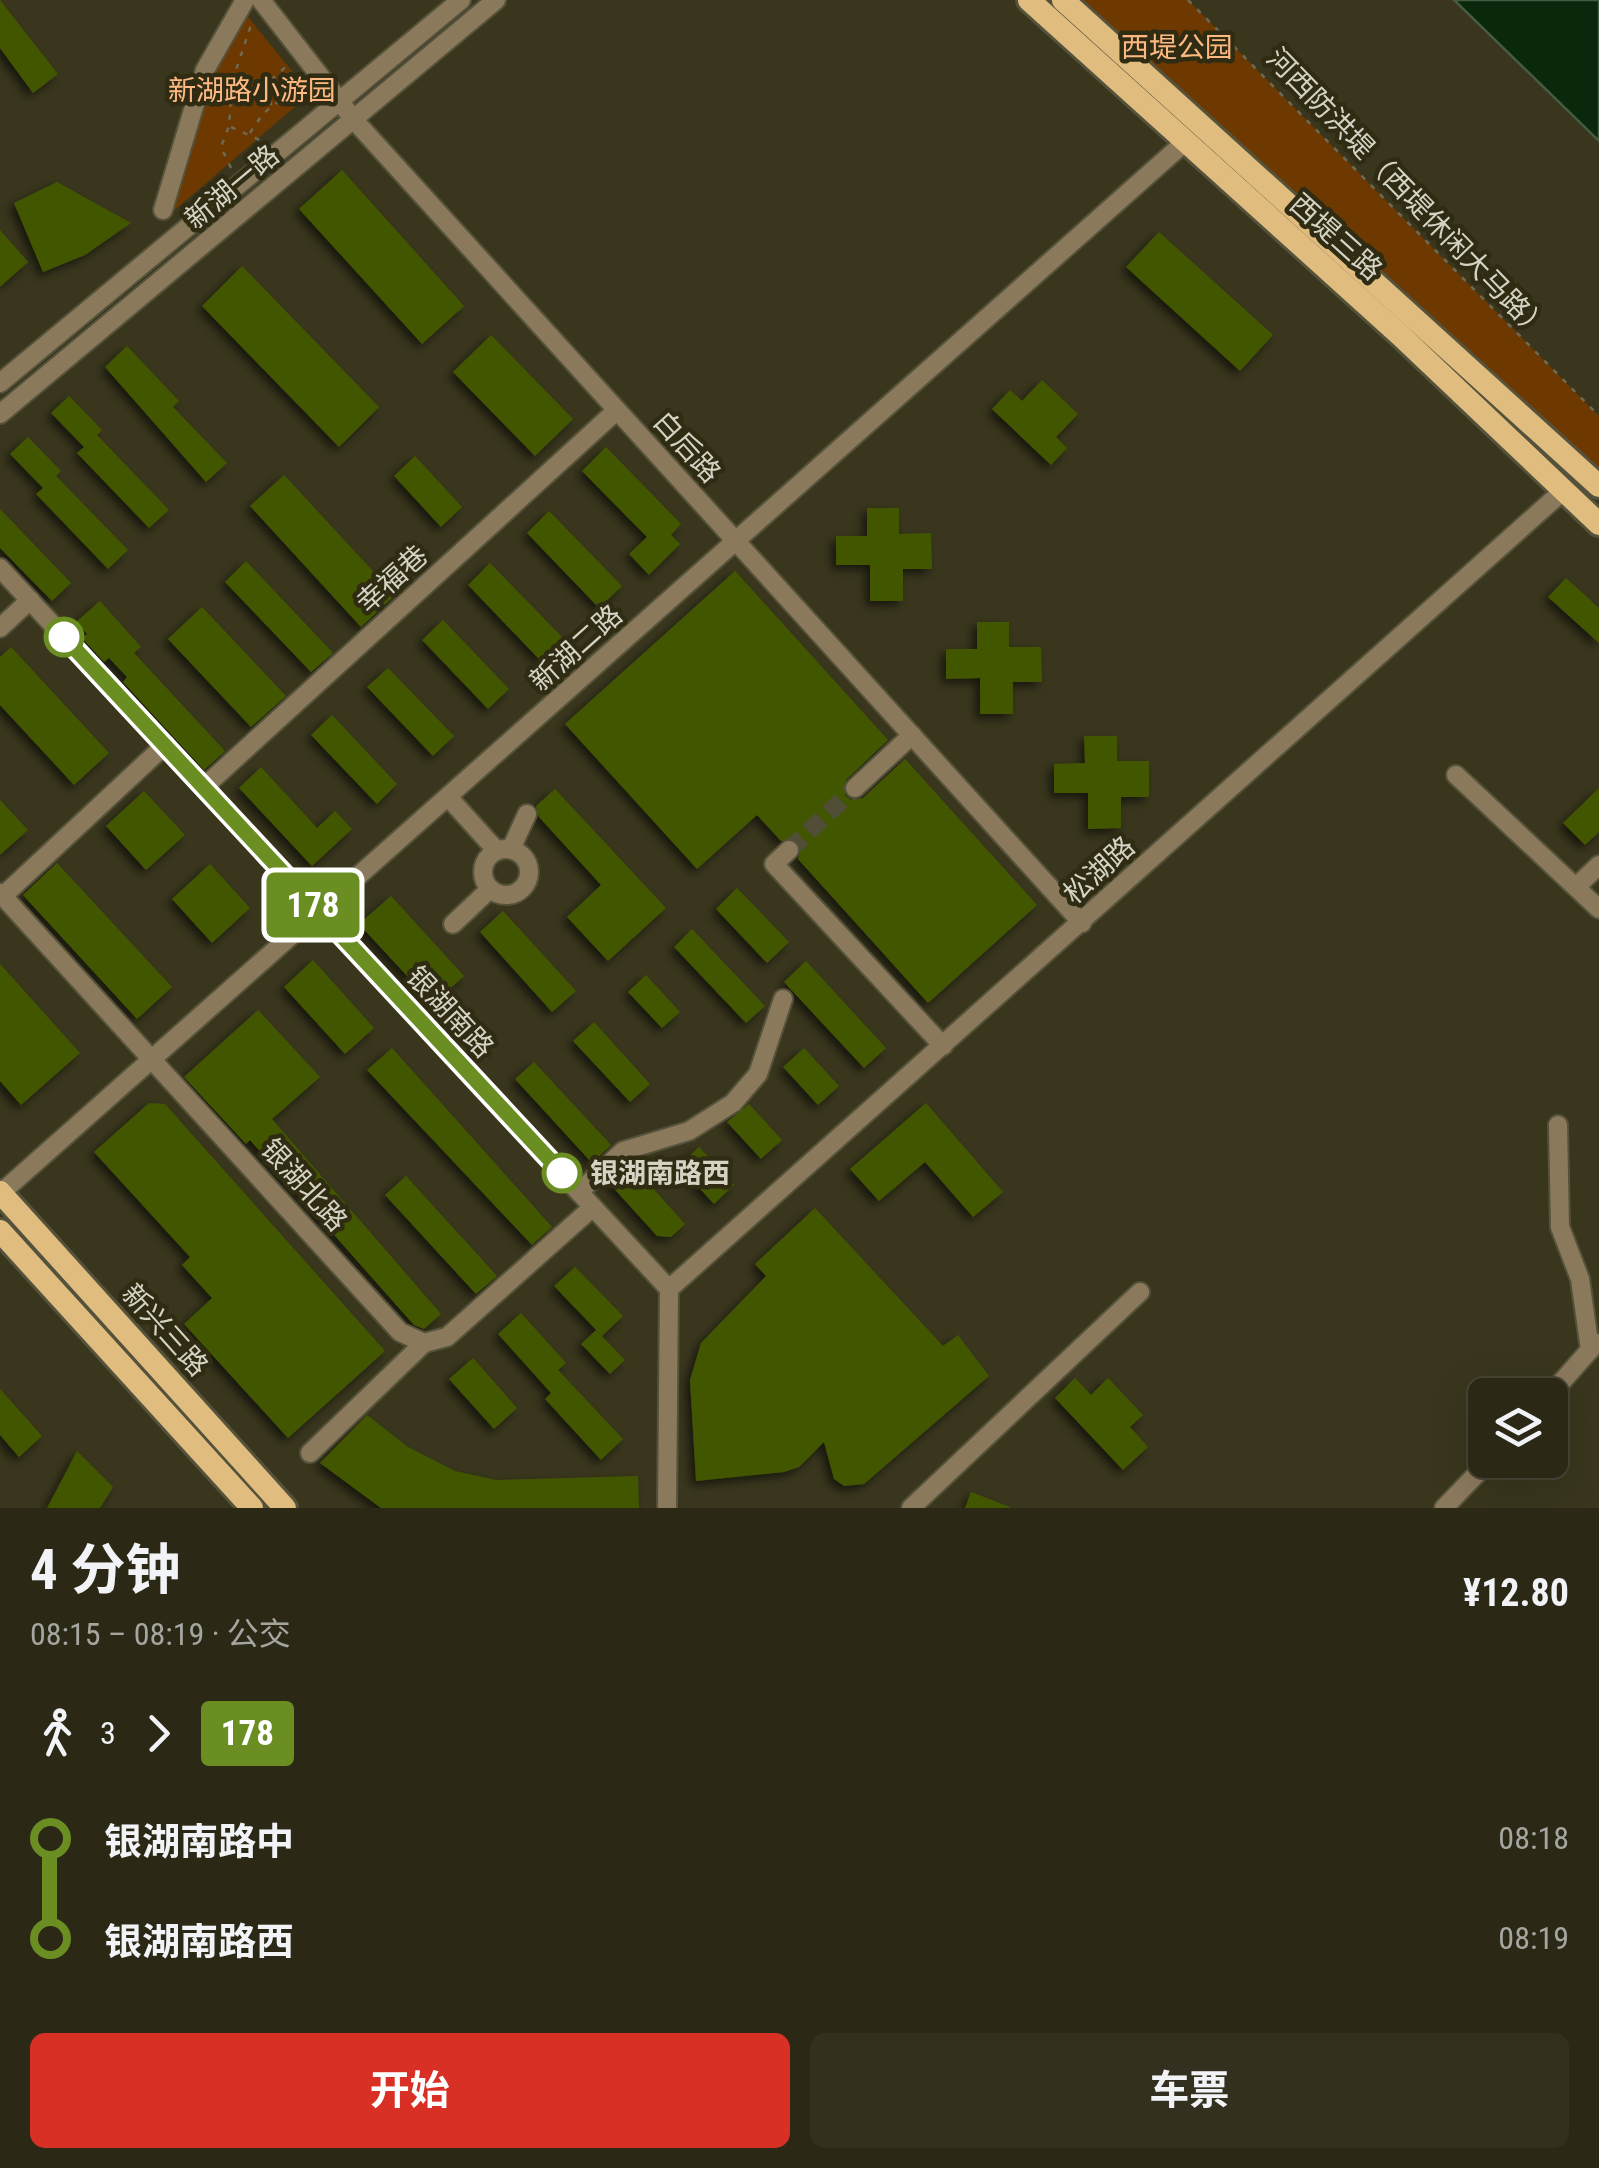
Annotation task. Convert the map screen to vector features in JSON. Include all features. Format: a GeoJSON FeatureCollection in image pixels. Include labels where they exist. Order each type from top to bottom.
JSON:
{"type":"FeatureCollection","features":[{"type":"Feature","properties":{"kind":"main road","name":"西堤三路"},"geometry":{"type":"LineString","coordinates":[[1029,0],[1599,524]]}},
{"type":"Feature","properties":{"kind":"main road","name":"西堤三路"},"geometry":{"type":"LineString","coordinates":[[1063,0],[1599,486]]}},
{"type":"Feature","properties":{"kind":"main road","name":"新兴三路"},"geometry":{"type":"LineString","coordinates":[[1,1192],[285,1508]]}},
{"type":"Feature","properties":{"kind":"main road","name":"新兴三路"},"geometry":{"type":"LineString","coordinates":[[0,1231],[242,1502]]}},
{"type":"Feature","properties":{"kind":"street","name":"新湖一路"},"geometry":{"type":"LineString","coordinates":[[0,383],[461,0]]}},
{"type":"Feature","properties":{"kind":"street","name":"新湖一路"},"geometry":{"type":"LineString","coordinates":[[0,414],[496,0]]}},
{"type":"Feature","properties":{"kind":"street","name":"白后路"},"geometry":{"type":"LineString","coordinates":[[253,5],[302,53],[334,105],[355,121],[1082,923]]}},
{"type":"Feature","properties":{"kind":"street"},"geometry":{"type":"LineString","coordinates":[[163,210],[204,70],[253,5]]}},
{"type":"Feature","properties":{"kind":"street","name":"新湖二路"},"geometry":{"type":"LineString","coordinates":[[1,1192],[1186,142]]}},
{"type":"Feature","properties":{"kind":"street","name":"幸福巷"},"geometry":{"type":"LineString","coordinates":[[204,787],[616,411]]}},
{"type":"Feature","properties":{"kind":"street","name":"松湖路"},"geometry":{"type":"LineString","coordinates":[[668,1290],[1564,490]]}},
{"type":"Feature","properties":{"kind":"street","name":"银湖南路"},"geometry":{"type":"LineString","coordinates":[[0,568],[668,1290]]}},
{"type":"Feature","properties":{"kind":"street"},"geometry":{"type":"LineString","coordinates":[[0,628],[30,600]]}},
{"type":"Feature","properties":{"kind":"street"},"geometry":{"type":"LineString","coordinates":[[855,788],[912,735]]}},
{"type":"Feature","properties":{"kind":"street"},"geometry":{"type":"LineString","coordinates":[[1,894],[165,745]]}},
{"type":"Feature","properties":{"kind":"street"},"geometry":{"type":"LineString","coordinates":[[1456,775],[1599,909]]}},
{"type":"Feature","properties":{"kind":"street"},"geometry":{"type":"LineString","coordinates":[[449,798],[503,849],[528,864],[528,879],[512,894],[490,889]]}},
{"type":"Feature","properties":{"kind":"street"},"geometry":{"type":"LineString","coordinates":[[490,889],[482,868],[503,849],[528,814]]}},
{"type":"Feature","properties":{"kind":"street"},"geometry":{"type":"LineString","coordinates":[[789,850],[774,864],[943,1046]]}},
{"type":"Feature","properties":{"kind":"street"},"geometry":{"type":"LineString","coordinates":[[1576,887],[1599,865]]}},
{"type":"Feature","properties":{"kind":"street"},"geometry":{"type":"LineString","coordinates":[[453,924],[490,889]]}},
{"type":"Feature","properties":{"kind":"street","name":"银湖北路"},"geometry":{"type":"LineString","coordinates":[[1,894],[400,1332],[424,1344]]}},
{"type":"Feature","properties":{"kind":"street"},"geometry":{"type":"LineString","coordinates":[[580,1192],[623,1151],[689,1130],[734,1103],[758,1074],[783,999]]}},
{"type":"Feature","properties":{"kind":"street"},"geometry":{"type":"LineString","coordinates":[[1558,1125],[1560,1227],[1580,1279],[1594,1345],[1565,1378]]}},
{"type":"Feature","properties":{"kind":"street"},"geometry":{"type":"LineString","coordinates":[[310,1453],[424,1344],[447,1337],[593,1207]]}},
{"type":"Feature","properties":{"kind":"street"},"geometry":{"type":"LineString","coordinates":[[667,1508],[668,1290]]}},
{"type":"Feature","properties":{"kind":"street"},"geometry":{"type":"LineString","coordinates":[[911,1508],[1140,1292]]}},
{"type":"Feature","properties":{"kind":"street"},"geometry":{"type":"LineString","coordinates":[[1444,1508],[1473,1478]]}},
{"type":"Feature","properties":{"kind":"path","name":"河西防洪堤（西堤休闲大马路）"},"geometry":{"type":"LineString","coordinates":[[1188,0],[1599,416]]}},
{"type":"Feature","properties":{"kind":"path"},"geometry":{"type":"LineString","coordinates":[[242,181],[221,156],[229,126],[232,82],[248,40],[253,5]]}},
{"type":"Feature","properties":{"kind":"path"},"geometry":{"type":"LineString","coordinates":[[271,105],[270,81],[302,53]]}},
{"type":"Feature","properties":{"kind":"path"},"geometry":{"type":"LineString","coordinates":[[250,132],[271,105],[297,98],[334,105]]}},
{"type":"Feature","properties":{"kind":"path"},"geometry":{"type":"LineString","coordinates":[[229,126],[250,132],[276,154]]}},
{"type":"Feature","properties":{"kind":"green space","name":"西堤公园"},"geometry":{"type":"Polygon","coordinates":[[[1063,0],[1188,0],[1599,416],[1599,486],[1063,0]]]}},
{"type":"Feature","properties":{"kind":"green space","name":"新湖路小游园"},"geometry":{"type":"Polygon","coordinates":[[[245,13],[300,81],[304,99],[170,214],[214,65],[245,13]]]}},
{"type":"Feature","properties":{"kind":"shaded area"},"geometry":{"type":"Polygon","coordinates":[[[1454,0],[1599,0],[1599,141],[1454,0]]]}},
{"type":"Feature","properties":{"kind":"building"},"geometry":{"type":"Polygon","coordinates":[[[0,0],[58,74],[33,93],[0,48],[0,0]]]}},
{"type":"Feature","properties":{"kind":"building"},"geometry":{"type":"Polygon","coordinates":[[[342,170],[464,306],[422,344],[299,209],[342,170]]]}},
{"type":"Feature","properties":{"kind":"building"},"geometry":{"type":"Polygon","coordinates":[[[57,182],[131,223],[85,255],[43,272],[14,203],[57,182]]]}},
{"type":"Feature","properties":{"kind":"building"},"geometry":{"type":"Polygon","coordinates":[[[0,230],[28,262],[0,287],[0,230]]]}},
{"type":"Feature","properties":{"kind":"building"},"geometry":{"type":"Polygon","coordinates":[[[1159,232],[1273,335],[1240,371],[1126,267],[1159,232]]]}},
{"type":"Feature","properties":{"kind":"building"},"geometry":{"type":"Polygon","coordinates":[[[242,266],[379,407],[339,447],[202,306],[242,266]]]}},
{"type":"Feature","properties":{"kind":"building"},"geometry":{"type":"Polygon","coordinates":[[[491,335],[573,419],[535,456],[453,372],[491,335]]]}},
{"type":"Feature","properties":{"kind":"building"},"geometry":{"type":"Polygon","coordinates":[[[127,346],[179,401],[173,407],[227,463],[206,482],[105,367],[127,346]]]}},
{"type":"Feature","properties":{"kind":"building"},"geometry":{"type":"Polygon","coordinates":[[[1042,380],[1078,414],[1056,437],[1067,448],[1051,465],[992,409],[1010,390],[1022,401],[1042,380]]]}},
{"type":"Feature","properties":{"kind":"building"},"geometry":{"type":"Polygon","coordinates":[[[69,396],[102,430],[97,435],[169,510],[149,528],[77,453],[84,447],[51,413],[69,396]]]}},
{"type":"Feature","properties":{"kind":"building"},"geometry":{"type":"Polygon","coordinates":[[[28,437],[61,471],[56,476],[128,550],[108,569],[36,494],[43,488],[10,454],[28,437]]]}},
{"type":"Feature","properties":{"kind":"building"},"geometry":{"type":"Polygon","coordinates":[[[606,447],[681,524],[671,535],[680,544],[649,575],[629,554],[647,537],[582,471],[606,447]]]}},
{"type":"Feature","properties":{"kind":"building"},"geometry":{"type":"Polygon","coordinates":[[[415,456],[462,507],[441,527],[394,476],[415,456]]]}},
{"type":"Feature","properties":{"kind":"building"},"geometry":{"type":"Polygon","coordinates":[[[284,475],[395,595],[361,627],[250,506],[284,475]]]}},
{"type":"Feature","properties":{"kind":"building"},"geometry":{"type":"Polygon","coordinates":[[[867,508],[899,508],[899,534],[931,533],[932,569],[903,569],[903,601],[870,601],[870,565],[836,565],[836,536],[867,536],[867,508]]]}},
{"type":"Feature","properties":{"kind":"building"},"geometry":{"type":"Polygon","coordinates":[[[0,509],[71,583],[52,601],[0,548],[0,509]]]}},
{"type":"Feature","properties":{"kind":"building"},"geometry":{"type":"Polygon","coordinates":[[[549,511],[622,586],[599,608],[527,533],[549,511]]]}},
{"type":"Feature","properties":{"kind":"building"},"geometry":{"type":"Polygon","coordinates":[[[246,561],[333,653],[311,672],[225,582],[246,561]]]}},
{"type":"Feature","properties":{"kind":"building"},"geometry":{"type":"Polygon","coordinates":[[[490,563],[563,638],[540,660],[468,585],[490,563]]]}},
{"type":"Feature","properties":{"kind":"building"},"geometry":{"type":"Polygon","coordinates":[[[735,571],[888,740],[846,780],[845,796],[852,800],[863,798],[905,759],[1037,905],[928,1003],[798,859],[801,848],[797,841],[781,841],[757,815],[697,869],[565,724],[735,571]]]}},
{"type":"Feature","properties":{"kind":"building"},"geometry":{"type":"Polygon","coordinates":[[[1566,578],[1599,608],[1599,643],[1548,597],[1566,578]]]}},
{"type":"Feature","properties":{"kind":"building"},"geometry":{"type":"Polygon","coordinates":[[[100,601],[141,647],[134,653],[225,751],[204,770],[123,682],[127,677],[109,658],[104,662],[82,638],[87,634],[76,622],[100,601]]]}},
{"type":"Feature","properties":{"kind":"building"},"geometry":{"type":"Polygon","coordinates":[[[202,607],[286,696],[251,727],[168,639],[202,607]]]}},
{"type":"Feature","properties":{"kind":"building"},"geometry":{"type":"Polygon","coordinates":[[[443,620],[509,689],[488,709],[422,640],[443,620]]]}},
{"type":"Feature","properties":{"kind":"building"},"geometry":{"type":"Polygon","coordinates":[[[977,622],[1009,622],[1009,647],[1041,647],[1042,682],[1013,682],[1013,714],[980,714],[980,678],[946,679],[946,649],[977,649],[977,622]]]}},
{"type":"Feature","properties":{"kind":"building"},"geometry":{"type":"Polygon","coordinates":[[[11,647],[109,753],[74,785],[0,705],[0,657],[11,647]]]}},
{"type":"Feature","properties":{"kind":"building"},"geometry":{"type":"Polygon","coordinates":[[[388,668],[454,736],[433,756],[367,687],[388,668]]]}},
{"type":"Feature","properties":{"kind":"building"},"geometry":{"type":"Polygon","coordinates":[[[332,715],[397,784],[377,804],[311,735],[332,715]]]}},
{"type":"Feature","properties":{"kind":"building"},"geometry":{"type":"Polygon","coordinates":[[[1084,736],[1117,736],[1117,761],[1149,761],[1149,797],[1121,797],[1121,828],[1088,829],[1088,793],[1054,793],[1054,764],[1085,763],[1084,736]]]}},
{"type":"Feature","properties":{"kind":"building"},"geometry":{"type":"Polygon","coordinates":[[[261,767],[317,828],[335,811],[352,829],[312,866],[239,788],[261,767]]]}},
{"type":"Feature","properties":{"kind":"building"},"geometry":{"type":"Polygon","coordinates":[[[1599,788],[1599,832],[1585,845],[1563,823],[1599,788]]]}},
{"type":"Feature","properties":{"kind":"building"},"geometry":{"type":"Polygon","coordinates":[[[555,789],[666,908],[608,961],[567,917],[601,885],[539,817],[536,806],[555,789]]]}},
{"type":"Feature","properties":{"kind":"building"},"geometry":{"type":"Polygon","coordinates":[[[144,791],[185,835],[146,870],[106,826],[144,791]]]}},
{"type":"Feature","properties":{"kind":"building"},"geometry":{"type":"Polygon","coordinates":[[[0,800],[28,830],[0,855],[0,800]]]}},
{"type":"Feature","properties":{"kind":"building"},"geometry":{"type":"Polygon","coordinates":[[[57,863],[172,987],[137,1019],[23,895],[57,863]]]}},
{"type":"Feature","properties":{"kind":"building"},"geometry":{"type":"Polygon","coordinates":[[[210,864],[250,908],[212,943],[172,899],[210,864]]]}},
{"type":"Feature","properties":{"kind":"building"},"geometry":{"type":"Polygon","coordinates":[[[737,888],[789,942],[767,963],[716,909],[737,888]]]}},
{"type":"Feature","properties":{"kind":"building"},"geometry":{"type":"Polygon","coordinates":[[[391,896],[464,976],[433,1004],[359,924],[391,896]]]}},
{"type":"Feature","properties":{"kind":"building"},"geometry":{"type":"Polygon","coordinates":[[[503,911],[576,991],[552,1012],[480,932],[503,911]]]}},
{"type":"Feature","properties":{"kind":"building"},"geometry":{"type":"Polygon","coordinates":[[[692,929],[765,1006],[746,1023],[674,947],[692,929]]]}},
{"type":"Feature","properties":{"kind":"building"},"geometry":{"type":"Polygon","coordinates":[[[313,960],[374,1028],[345,1054],[284,987],[313,960]]]}},
{"type":"Feature","properties":{"kind":"building"},"geometry":{"type":"Polygon","coordinates":[[[806,961],[886,1048],[864,1068],[784,982],[806,961]]]}},
{"type":"Feature","properties":{"kind":"building"},"geometry":{"type":"Polygon","coordinates":[[[0,964],[80,1053],[21,1105],[0,1081],[0,964]]]}},
{"type":"Feature","properties":{"kind":"building"},"geometry":{"type":"Polygon","coordinates":[[[646,975],[680,1012],[662,1028],[628,992],[646,975]]]}},
{"type":"Feature","properties":{"kind":"building"},"geometry":{"type":"Polygon","coordinates":[[[258,1010],[320,1077],[272,1119],[441,1314],[424,1329],[414,1325],[250,1140],[246,1144],[184,1077],[258,1010]]]}},
{"type":"Feature","properties":{"kind":"building"},"geometry":{"type":"Polygon","coordinates":[[[594,1022],[650,1084],[630,1102],[573,1041],[594,1022]]]}},
{"type":"Feature","properties":{"kind":"building"},"geometry":{"type":"Polygon","coordinates":[[[392,1048],[552,1227],[532,1245],[367,1070],[392,1048]]]}},
{"type":"Feature","properties":{"kind":"building"},"geometry":{"type":"Polygon","coordinates":[[[804,1048],[839,1086],[818,1105],[783,1067],[804,1048]]]}},
{"type":"Feature","properties":{"kind":"building"},"geometry":{"type":"Polygon","coordinates":[[[534,1062],[611,1145],[592,1163],[515,1079],[534,1062]]]}},
{"type":"Feature","properties":{"kind":"building"},"geometry":{"type":"Polygon","coordinates":[[[149,1103],[165,1104],[385,1351],[288,1438],[184,1324],[212,1298],[182,1265],[190,1257],[94,1152],[149,1103]]]}},
{"type":"Feature","properties":{"kind":"building"},"geometry":{"type":"Polygon","coordinates":[[[926,1103],[1003,1192],[973,1217],[925,1162],[879,1201],[850,1169],[926,1103]]]}},
{"type":"Feature","properties":{"kind":"building"},"geometry":{"type":"Polygon","coordinates":[[[749,1104],[782,1140],[761,1159],[727,1122],[749,1104]]]}},
{"type":"Feature","properties":{"kind":"building"},"geometry":{"type":"Polygon","coordinates":[[[699,1147],[734,1185],[714,1204],[679,1166],[699,1147]]]}},
{"type":"Feature","properties":{"kind":"building"},"geometry":{"type":"Polygon","coordinates":[[[629,1162],[685,1224],[671,1237],[657,1236],[608,1182],[629,1162]]]}},
{"type":"Feature","properties":{"kind":"building"},"geometry":{"type":"Polygon","coordinates":[[[406,1176],[497,1276],[476,1294],[385,1195],[406,1176]]]}},
{"type":"Feature","properties":{"kind":"building"},"geometry":{"type":"Polygon","coordinates":[[[815,1208],[943,1346],[958,1335],[989,1376],[864,1484],[844,1486],[834,1479],[824,1442],[799,1467],[784,1472],[696,1481],[690,1380],[701,1343],[766,1276],[755,1264],[815,1208]]]}},
{"type":"Feature","properties":{"kind":"building"},"geometry":{"type":"Polygon","coordinates":[[[575,1267],[623,1316],[602,1336],[554,1286],[575,1267]]]}},
{"type":"Feature","properties":{"kind":"building"},"geometry":{"type":"Polygon","coordinates":[[[521,1313],[566,1363],[558,1370],[623,1439],[601,1460],[545,1399],[551,1393],[498,1334],[521,1313]]]}},
{"type":"Feature","properties":{"kind":"building"},"geometry":{"type":"Polygon","coordinates":[[[596,1330],[625,1360],[610,1374],[581,1344],[596,1330]]]}},
{"type":"Feature","properties":{"kind":"building"},"geometry":{"type":"Polygon","coordinates":[[[473,1358],[517,1408],[494,1429],[449,1379],[473,1358]]]}},
{"type":"Feature","properties":{"kind":"building"},"geometry":{"type":"Polygon","coordinates":[[[1075,1378],[1091,1395],[1108,1378],[1143,1415],[1130,1427],[1148,1447],[1123,1470],[1055,1398],[1075,1378]]]}},
{"type":"Feature","properties":{"kind":"building"},"geometry":{"type":"Polygon","coordinates":[[[0,1389],[42,1436],[19,1457],[0,1435],[0,1389]]]}},
{"type":"Feature","properties":{"kind":"building"},"geometry":{"type":"Polygon","coordinates":[[[367,1415],[408,1447],[455,1471],[496,1480],[638,1476],[639,1508],[381,1508],[320,1463],[367,1415]]]}},
{"type":"Feature","properties":{"kind":"building"},"geometry":{"type":"Polygon","coordinates":[[[77,1451],[113,1487],[100,1508],[47,1508],[77,1451]]]}},
{"type":"Feature","properties":{"kind":"building"},"geometry":{"type":"Polygon","coordinates":[[[971,1492],[1010,1507],[1010,1508],[965,1508],[971,1492]]]}},
{"type":"Feature","properties":{"kind":"tunnel"},"geometry":{"type":"LineString","coordinates":[[789,850],[855,788]]}},
{"type":"Feature","properties":{"kind":"bus line","name":"178"},"geometry":{"type":"LineString","coordinates":[[64,637],[562,1173]]}},
{"type":"Feature","properties":{"kind":"place","name":"银湖南路西"},"geometry":{"type":"Point","coordinates":[562,1173]}}]}
